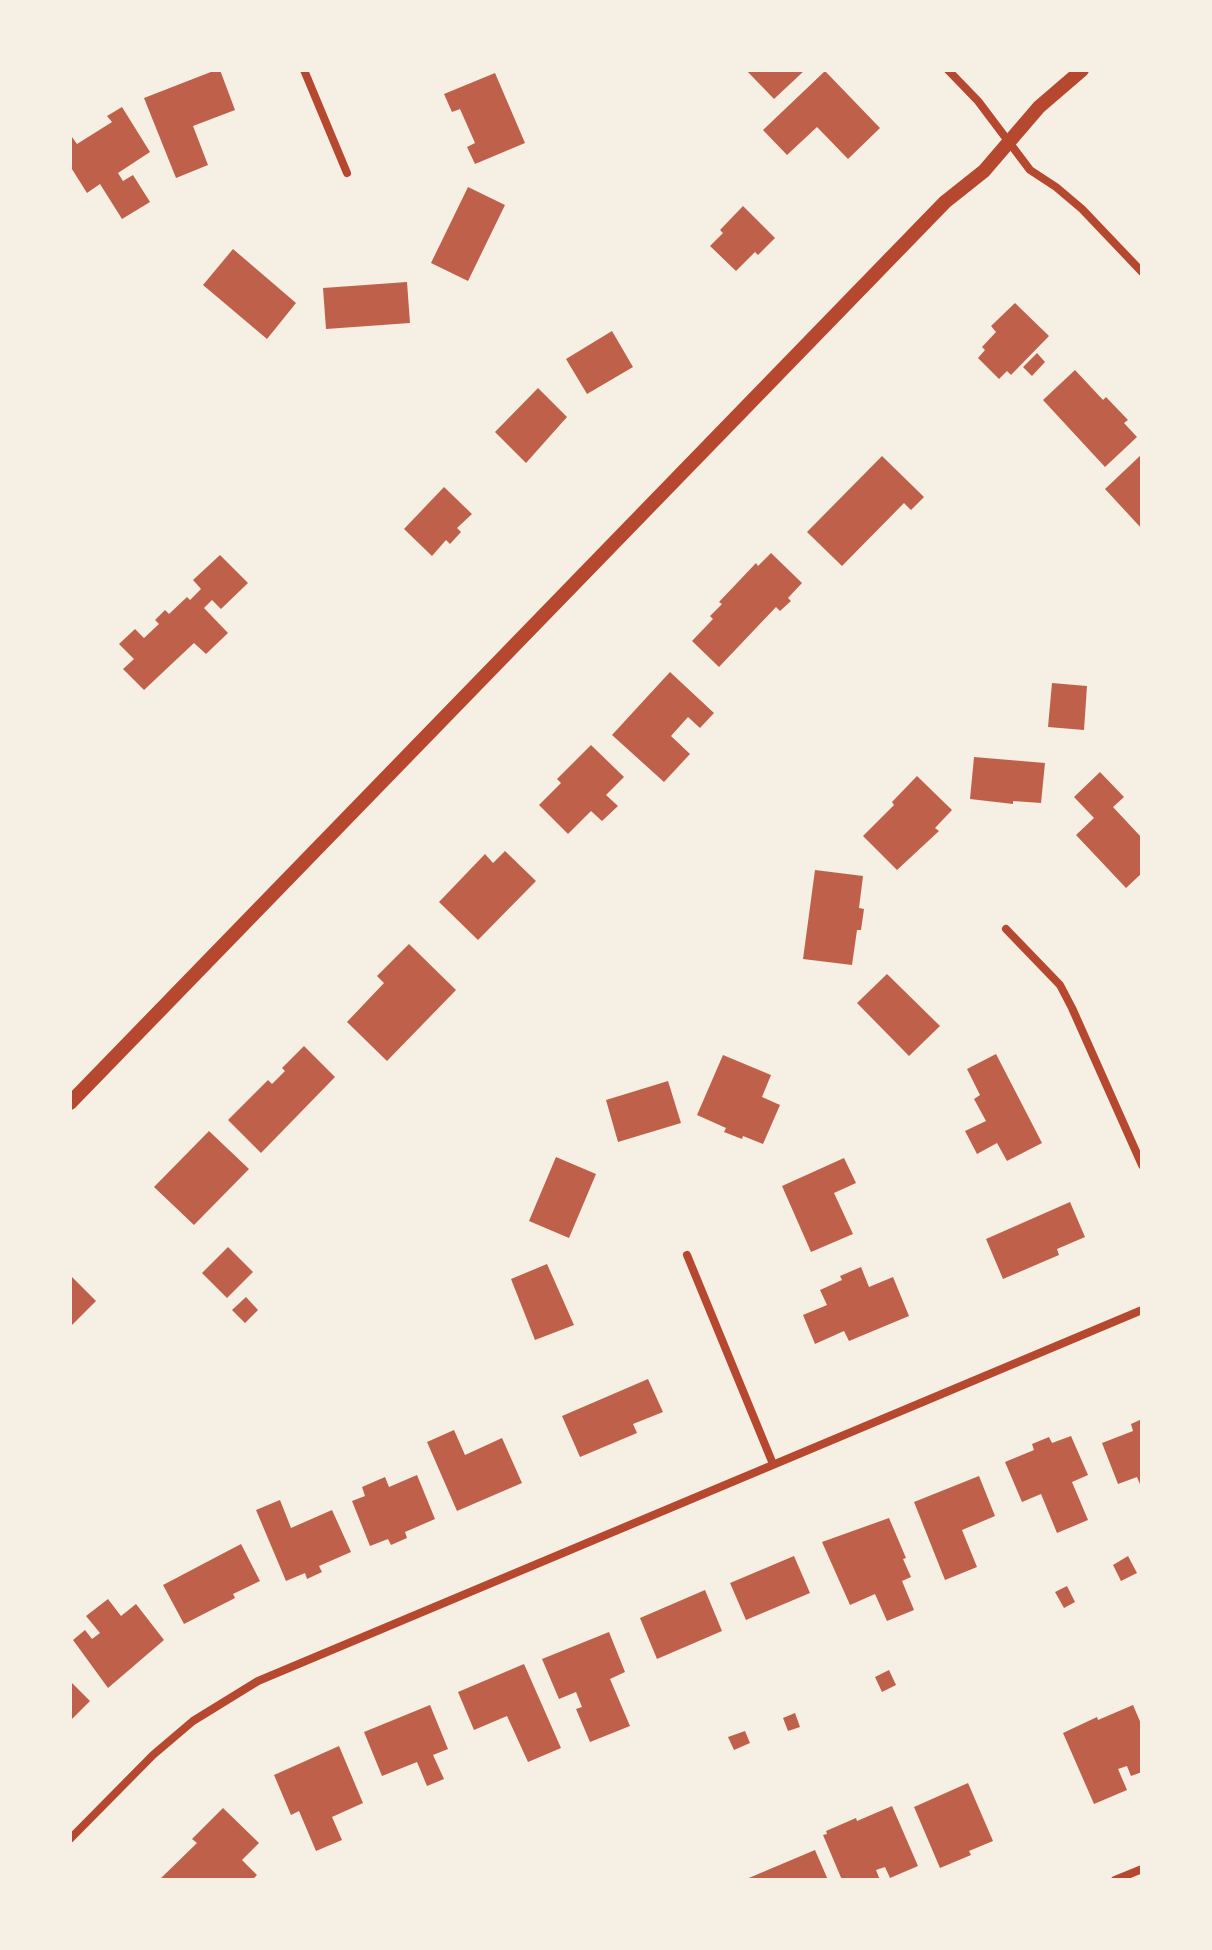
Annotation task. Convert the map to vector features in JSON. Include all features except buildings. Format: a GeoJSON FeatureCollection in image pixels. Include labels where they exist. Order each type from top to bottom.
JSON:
{"type":"FeatureCollection","features":[{"type":"Feature","properties":{"kind":"street"},"geometry":{"type":"LineString","coordinates":[[304,70],[347,173]]}},
{"type":"Feature","properties":{"kind":"street"},"geometry":{"type":"LineString","coordinates":[[948,70],[978,101],[1030,170],[1082,209],[1142,272]]}},
{"type":"Feature","properties":{"kind":"street"},"geometry":{"type":"LineString","coordinates":[[70,1103],[945,202],[984,171],[1039,107],[1082,70]]}},
{"type":"Feature","properties":{"kind":"street"},"geometry":{"type":"LineString","coordinates":[[1006,929],[1060,985],[1142,1165]]}},
{"type":"Feature","properties":{"kind":"street"},"geometry":{"type":"LineString","coordinates":[[687,1255],[773,1464]]}},
{"type":"Feature","properties":{"kind":"street"},"geometry":{"type":"LineString","coordinates":[[70,1839],[153,1755],[193,1721],[258,1681],[1142,1310]]}},
{"type":"Feature","properties":{"kind":"street"},"geometry":{"type":"LineString","coordinates":[[1115,1880],[1142,1869]]}}]}
